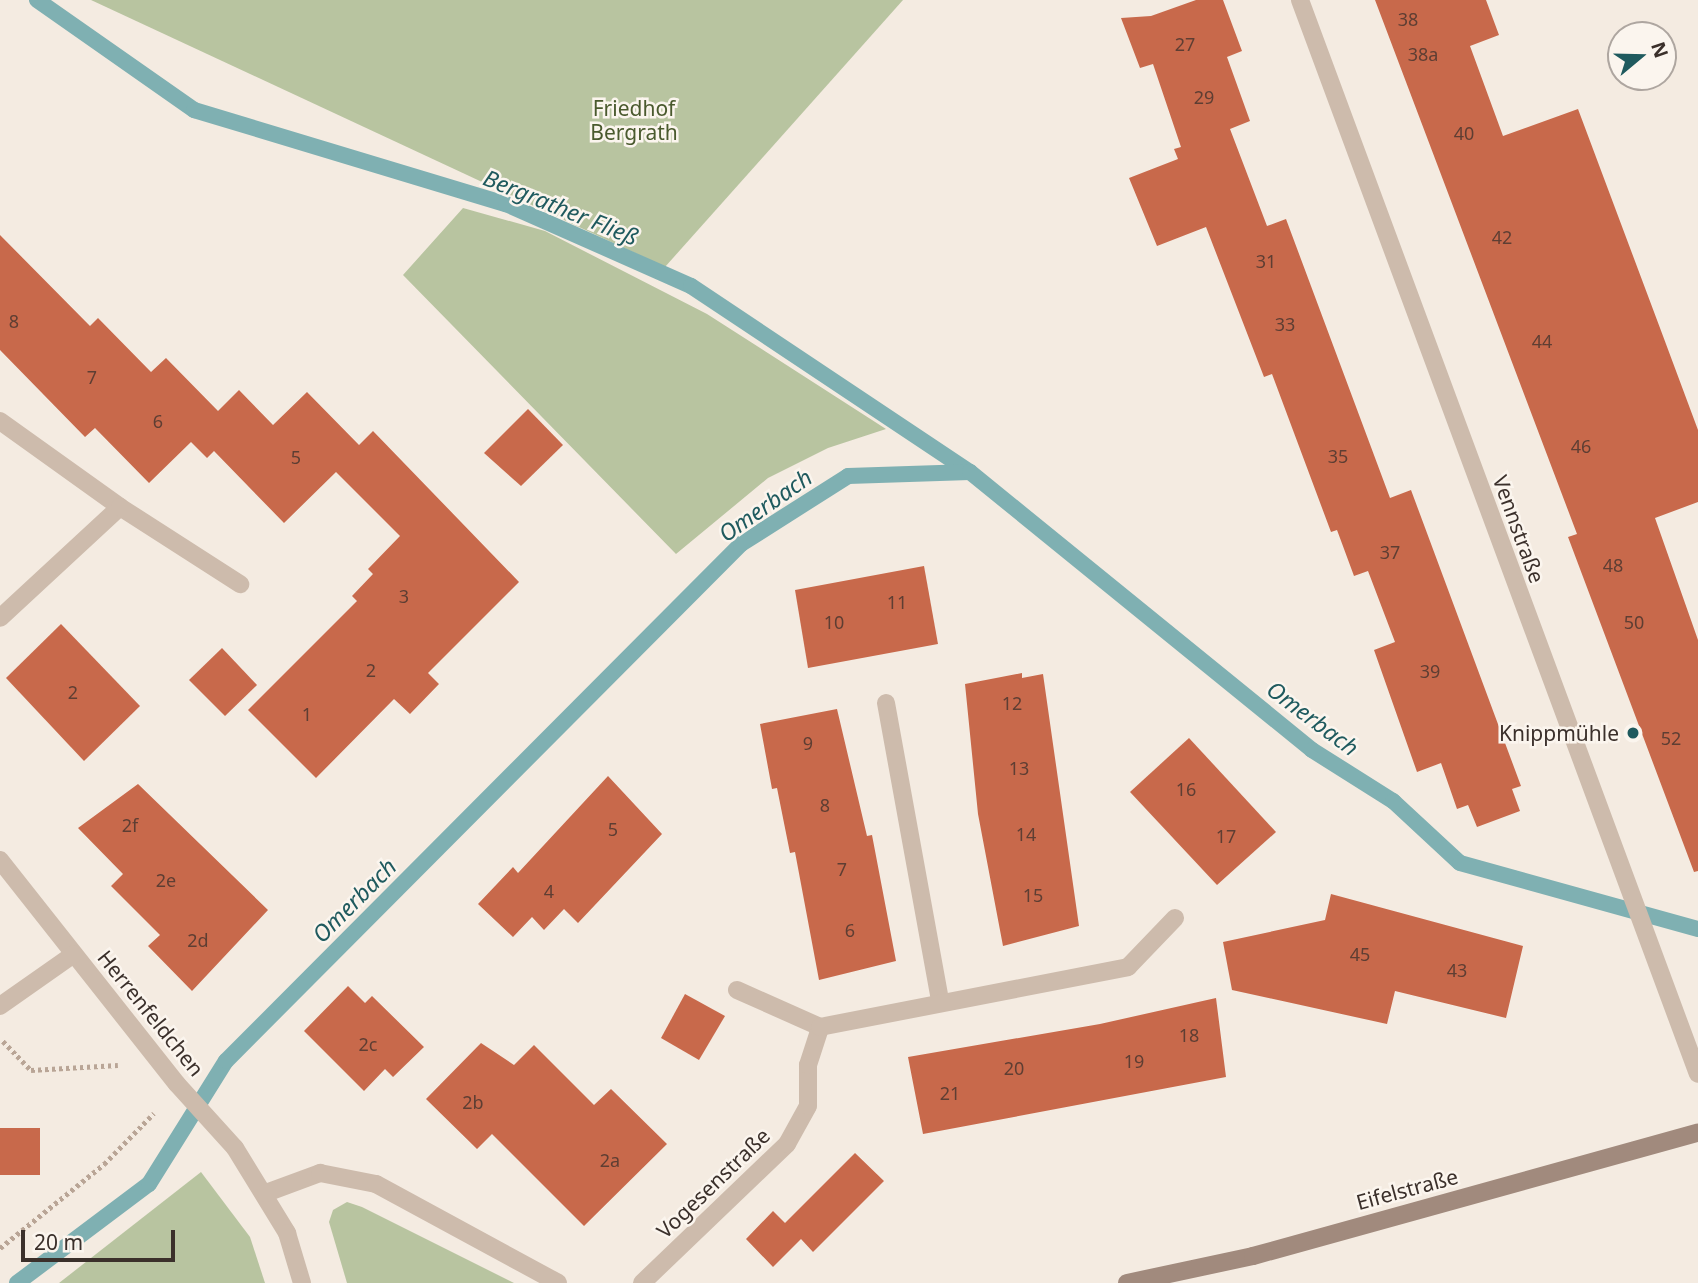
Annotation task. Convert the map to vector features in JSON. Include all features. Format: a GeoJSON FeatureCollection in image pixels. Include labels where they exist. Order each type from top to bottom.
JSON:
{"type":"FeatureCollection","features":[{"type":"Feature","properties":{"kind":"main road","name":"Eifelstraße"},"geometry":{"type":"LineString","coordinates":[[1127,1283],[1253,1256],[1698,1133]]}},
{"type":"Feature","properties":{"kind":"street","name":"Vennstraße"},"geometry":{"type":"LineString","coordinates":[[1300,0],[1698,1074]]}},
{"type":"Feature","properties":{"kind":"street"},"geometry":{"type":"LineString","coordinates":[[0,421],[120,507],[240,584]]}},
{"type":"Feature","properties":{"kind":"street"},"geometry":{"type":"LineString","coordinates":[[0,618],[120,507]]}},
{"type":"Feature","properties":{"kind":"street"},"geometry":{"type":"LineString","coordinates":[[886,703],[940,1000]]}},
{"type":"Feature","properties":{"kind":"street","name":"Herrenfeldchen"},"geometry":{"type":"LineString","coordinates":[[0,860],[177,1084],[235,1148],[266,1193],[287,1233],[302,1283]]}},
{"type":"Feature","properties":{"kind":"street"},"geometry":{"type":"LineString","coordinates":[[737,990],[820,1027],[940,1000],[1128,967],[1175,918]]}},
{"type":"Feature","properties":{"kind":"street"},"geometry":{"type":"LineString","coordinates":[[0,1006],[75,954]]}},
{"type":"Feature","properties":{"kind":"street","name":"Vogesenstraße"},"geometry":{"type":"LineString","coordinates":[[642,1283],[787,1144],[808,1107],[808,1065],[820,1027]]}},
{"type":"Feature","properties":{"kind":"street"},"geometry":{"type":"LineString","coordinates":[[266,1193],[320,1173],[376,1184],[558,1283]]}},
{"type":"Feature","properties":{"kind":"path"},"geometry":{"type":"LineString","coordinates":[[0,1038],[31,1070],[161,1063]]}},
{"type":"Feature","properties":{"kind":"path"},"geometry":{"type":"LineString","coordinates":[[0,1248],[104,1164],[177,1084]]}},
{"type":"Feature","properties":{"kind":"green space","name":"Friedhof Bergrath"},"geometry":{"type":"Polygon","coordinates":[[[91,0],[903,0],[665,267],[91,0]]]}},
{"type":"Feature","properties":{"kind":"green space"},"geometry":{"type":"Polygon","coordinates":[[[463,208],[545,231],[707,314],[886,429],[828,448],[768,478],[676,554],[403,275],[463,208]]]}},
{"type":"Feature","properties":{"kind":"green space"},"geometry":{"type":"Polygon","coordinates":[[[201,1172],[250,1237],[265,1283],[59,1283],[201,1172]]]}},
{"type":"Feature","properties":{"kind":"green space"},"geometry":{"type":"Polygon","coordinates":[[[347,1202],[514,1283],[347,1283],[329,1222],[333,1210],[347,1202]]]}},
{"type":"Feature","properties":{"kind":"building"},"geometry":{"type":"Polygon","coordinates":[[[1196,0],[1223,0],[1242,51],[1227,57],[1250,121],[1230,129],[1267,226],[1286,219],[1390,498],[1411,490],[1521,786],[1512,789],[1520,811],[1477,827],[1468,805],[1457,809],[1441,763],[1417,772],[1374,650],[1395,642],[1368,571],[1354,576],[1337,530],[1331,532],[1272,374],[1264,377],[1206,227],[1157,246],[1129,178],[1178,159],[1174,149],[1181,147],[1153,64],[1140,68],[1121,18],[1151,16],[1196,0]]]}},
{"type":"Feature","properties":{"kind":"building"},"geometry":{"type":"Polygon","coordinates":[[[1375,0],[1486,0],[1499,35],[1470,46],[1503,136],[1578,109],[1698,430],[1698,502],[1655,518],[1698,640],[1698,871],[1694,872],[1568,537],[1577,534],[1375,0]]]}},
{"type":"Feature","properties":{"kind":"building"},"geometry":{"type":"Polygon","coordinates":[[[0,235],[90,326],[98,318],[151,372],[166,358],[218,411],[239,390],[273,425],[307,392],[359,445],[373,431],[519,582],[428,673],[439,684],[410,714],[394,699],[316,778],[248,710],[357,601],[352,596],[373,574],[368,569],[400,536],[336,472],[284,523],[214,451],[207,458],[191,442],[149,483],[95,428],[85,437],[0,350],[0,235]]]}},
{"type":"Feature","properties":{"kind":"building"},"geometry":{"type":"Polygon","coordinates":[[[528,409],[563,445],[521,486],[484,453],[528,409]]]}},
{"type":"Feature","properties":{"kind":"building"},"geometry":{"type":"Polygon","coordinates":[[[924,566],[938,644],[808,668],[795,590],[924,566]]]}},
{"type":"Feature","properties":{"kind":"building"},"geometry":{"type":"Polygon","coordinates":[[[61,624],[140,706],[84,761],[6,678],[61,624]]]}},
{"type":"Feature","properties":{"kind":"building"},"geometry":{"type":"Polygon","coordinates":[[[222,648],[257,685],[225,716],[189,680],[222,648]]]}},
{"type":"Feature","properties":{"kind":"building"},"geometry":{"type":"Polygon","coordinates":[[[1022,673],[1022,678],[1043,674],[1079,926],[1003,946],[978,814],[965,684],[1022,673]]]}},
{"type":"Feature","properties":{"kind":"building"},"geometry":{"type":"Polygon","coordinates":[[[837,709],[867,836],[872,835],[896,961],[819,980],[795,852],[790,853],[777,788],[772,789],[760,724],[837,709]]]}},
{"type":"Feature","properties":{"kind":"building"},"geometry":{"type":"Polygon","coordinates":[[[1189,738],[1276,832],[1217,885],[1130,792],[1189,738]]]}},
{"type":"Feature","properties":{"kind":"building"},"geometry":{"type":"Polygon","coordinates":[[[608,776],[662,834],[578,923],[564,909],[544,930],[532,917],[513,937],[478,904],[513,867],[518,873],[608,776]]]}},
{"type":"Feature","properties":{"kind":"building"},"geometry":{"type":"Polygon","coordinates":[[[138,784],[268,910],[192,991],[148,946],[160,935],[111,886],[123,874],[78,828],[138,784]]]}},
{"type":"Feature","properties":{"kind":"building"},"geometry":{"type":"Polygon","coordinates":[[[1331,894],[1523,946],[1506,1018],[1395,991],[1387,1024],[1232,990],[1223,942],[1325,920],[1331,894]]]}},
{"type":"Feature","properties":{"kind":"building"},"geometry":{"type":"Polygon","coordinates":[[[348,986],[365,1003],[372,996],[424,1047],[393,1077],[385,1069],[364,1091],[304,1031],[348,986]]]}},
{"type":"Feature","properties":{"kind":"building"},"geometry":{"type":"Polygon","coordinates":[[[685,994],[725,1016],[699,1060],[661,1038],[685,994]]]}},
{"type":"Feature","properties":{"kind":"building"},"geometry":{"type":"Polygon","coordinates":[[[1216,998],[1226,1077],[923,1134],[908,1057],[1100,1024],[1216,998]]]}},
{"type":"Feature","properties":{"kind":"building"},"geometry":{"type":"Polygon","coordinates":[[[481,1043],[514,1065],[534,1045],[594,1105],[611,1089],[667,1144],[584,1226],[492,1134],[477,1149],[426,1099],[481,1043]]]}},
{"type":"Feature","properties":{"kind":"building"},"geometry":{"type":"Polygon","coordinates":[[[0,1128],[40,1128],[40,1175],[0,1175],[0,1128]]]}},
{"type":"Feature","properties":{"kind":"building"},"geometry":{"type":"Polygon","coordinates":[[[855,1153],[884,1181],[813,1252],[801,1239],[773,1267],[746,1239],[773,1211],[785,1223],[855,1153]]]}},
{"type":"Feature","properties":{"kind":"waterway","name":"Bergrather Fließ"},"geometry":{"type":"LineString","coordinates":[[37,0],[194,110],[506,204],[691,286],[970,472]]}},
{"type":"Feature","properties":{"kind":"waterway","name":"Omerbach"},"geometry":{"type":"LineString","coordinates":[[17,1283],[149,1184],[226,1061],[741,544],[848,476],[970,472],[1312,750],[1393,801],[1460,863],[1698,929]]}},
{"type":"Feature","properties":{"kind":"place","name":"Knippmühle"},"geometry":{"type":"Point","coordinates":[1633,733]}}]}
